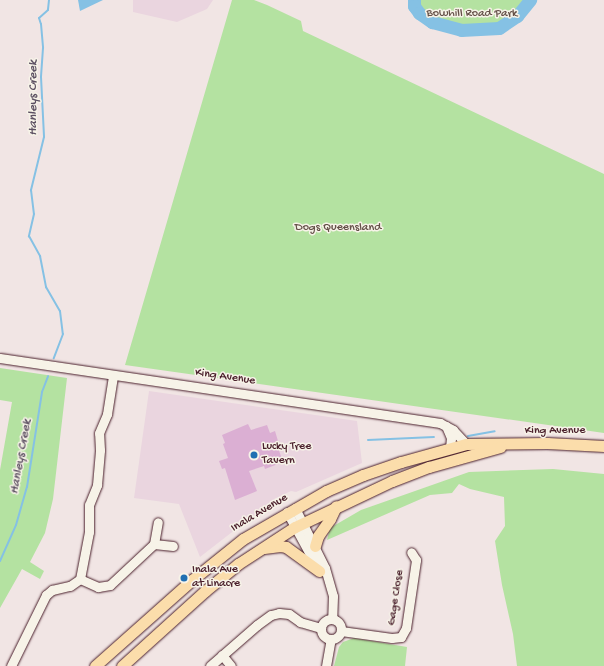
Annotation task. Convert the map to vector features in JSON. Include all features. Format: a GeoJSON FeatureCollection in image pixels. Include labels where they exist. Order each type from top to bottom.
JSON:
{"type":"FeatureCollection","features":[{"type":"Feature","properties":{"kind":"main road","name":"King Avenue"},"geometry":{"type":"LineString","coordinates":[[469,444],[506,445],[547,443],[604,446]]}},
{"type":"Feature","properties":{"kind":"main road","name":"Inala Avenue"},"geometry":{"type":"LineString","coordinates":[[95,666],[218,558],[243,538],[326,491],[363,475],[450,448],[469,444]]}},
{"type":"Feature","properties":{"kind":"main road","name":"King Avenue"},"geometry":{"type":"LineString","coordinates":[[336,506],[392,481],[429,467],[506,445]]}},
{"type":"Feature","properties":{"kind":"main road"},"geometry":{"type":"LineString","coordinates":[[122,666],[205,591],[238,564],[299,525],[336,506]]}},
{"type":"Feature","properties":{"kind":"main road"},"geometry":{"type":"LineString","coordinates":[[315,546],[318,536],[330,519],[336,506]]}},
{"type":"Feature","properties":{"kind":"main road"},"geometry":{"type":"LineString","coordinates":[[261,548],[280,546],[286,547],[322,570]]}},
{"type":"Feature","properties":{"kind":"street","name":"King Avenue"},"geometry":{"type":"LineString","coordinates":[[0,358],[113,376],[430,421],[453,430],[469,444]]}},
{"type":"Feature","properties":{"kind":"street"},"geometry":{"type":"LineString","coordinates":[[11,666],[46,595],[52,590],[70,586],[80,579],[89,532],[89,505],[98,484],[100,450],[99,432],[107,414],[113,376]]}},
{"type":"Feature","properties":{"kind":"street"},"geometry":{"type":"LineString","coordinates":[[446,426],[450,438],[450,448]]}},
{"type":"Feature","properties":{"kind":"street"},"geometry":{"type":"LineString","coordinates":[[291,510],[327,580],[333,596],[332,619]]}},
{"type":"Feature","properties":{"kind":"street"},"geometry":{"type":"LineString","coordinates":[[80,579],[98,587],[110,585],[154,544],[158,522]]}},
{"type":"Feature","properties":{"kind":"street"},"geometry":{"type":"LineString","coordinates":[[299,525],[315,546],[322,570]]}},
{"type":"Feature","properties":{"kind":"street"},"geometry":{"type":"LineString","coordinates":[[154,544],[174,546]]}},
{"type":"Feature","properties":{"kind":"street","name":"Gage Close"},"geometry":{"type":"LineString","coordinates":[[341,631],[392,638],[401,637],[406,628],[416,560],[411,552]]}},
{"type":"Feature","properties":{"kind":"street"},"geometry":{"type":"LineString","coordinates":[[210,666],[257,625],[271,615],[279,612],[289,614],[300,622],[321,628]]}},
{"type":"Feature","properties":{"kind":"street"},"geometry":{"type":"LineString","coordinates":[[332,619],[339,622],[341,631],[339,636],[331,639],[323,636],[321,628],[324,622],[332,619]]}},
{"type":"Feature","properties":{"kind":"street"},"geometry":{"type":"LineString","coordinates":[[326,666],[331,639]]}},
{"type":"Feature","properties":{"kind":"street"},"geometry":{"type":"LineString","coordinates":[[222,655],[231,666]]}},
{"type":"Feature","properties":{"kind":"shaded area"},"geometry":{"type":"Polygon","coordinates":[[[133,0],[213,0],[207,9],[177,22],[133,12],[133,0]]]}},
{"type":"Feature","properties":{"kind":"shaded area"},"geometry":{"type":"Polygon","coordinates":[[[149,391],[357,421],[362,463],[296,492],[291,491],[274,499],[268,508],[236,529],[200,557],[179,504],[134,498],[149,391]]]}},
{"type":"Feature","properties":{"kind":"green space","name":"Dogs Queensland"},"geometry":{"type":"Polygon","coordinates":[[[232,0],[254,0],[267,5],[301,21],[303,31],[604,174],[604,433],[125,365],[232,0]]]}},
{"type":"Feature","properties":{"kind":"green space","name":"Bowhill Road Park"},"geometry":{"type":"Polygon","coordinates":[[[414,0],[530,0],[517,16],[499,28],[461,30],[432,22],[419,13],[414,6],[414,0]]]}},
{"type":"Feature","properties":{"kind":"green space"},"geometry":{"type":"Polygon","coordinates":[[[0,368],[67,378],[53,499],[45,533],[30,562],[44,571],[40,579],[22,569],[0,608],[0,470],[12,402],[0,400],[0,368]]]}},
{"type":"Feature","properties":{"kind":"green space"},"geometry":{"type":"Polygon","coordinates":[[[553,469],[604,474],[604,666],[517,666],[513,634],[502,585],[495,541],[505,526],[504,497],[470,489],[459,484],[452,493],[430,495],[327,540],[330,528],[361,510],[469,472],[553,469]]]}},
{"type":"Feature","properties":{"kind":"green space"},"geometry":{"type":"Polygon","coordinates":[[[354,638],[407,647],[405,666],[334,666],[339,647],[343,642],[354,638]]]}},
{"type":"Feature","properties":{"kind":"water"},"geometry":{"type":"Polygon","coordinates":[[[78,0],[103,0],[80,11],[78,0]]]}},
{"type":"Feature","properties":{"kind":"building","name":"Lucky Tree Tavern"},"geometry":{"type":"Polygon","coordinates":[[[248,424],[251,430],[267,425],[270,433],[275,431],[278,441],[276,442],[283,462],[265,469],[264,466],[249,471],[257,491],[235,500],[225,468],[222,469],[219,461],[228,458],[223,444],[225,443],[222,435],[248,424]]]}},
{"type":"Feature","properties":{"kind":"waterway","name":"Hanleys Creek"},"geometry":{"type":"LineString","coordinates":[[49,0],[48,10],[39,18],[43,48],[41,77],[44,137],[31,190],[34,214],[29,236],[40,256],[46,287],[60,311],[63,334],[54,358]]}},
{"type":"Feature","properties":{"kind":"waterway"},"geometry":{"type":"LineString","coordinates":[[414,0],[414,6],[419,13],[432,22],[461,30],[499,28],[517,16],[530,0]]}},
{"type":"Feature","properties":{"kind":"waterway","name":"Hanleys Creek"},"geometry":{"type":"LineString","coordinates":[[0,561],[16,525],[27,487],[42,392],[48,376]]}},
{"type":"Feature","properties":{"kind":"waterway"},"geometry":{"type":"LineString","coordinates":[[468,436],[495,431]]}},
{"type":"Feature","properties":{"kind":"waterway"},"geometry":{"type":"LineString","coordinates":[[368,440],[434,437]]}},
{"type":"Feature","properties":{"kind":"place","name":"Lucky Tree Tavern"},"geometry":{"type":"Point","coordinates":[254,455]}},
{"type":"Feature","properties":{"kind":"place","name":"Inala Ave at Linacre"},"geometry":{"type":"Point","coordinates":[184,578]}}]}
